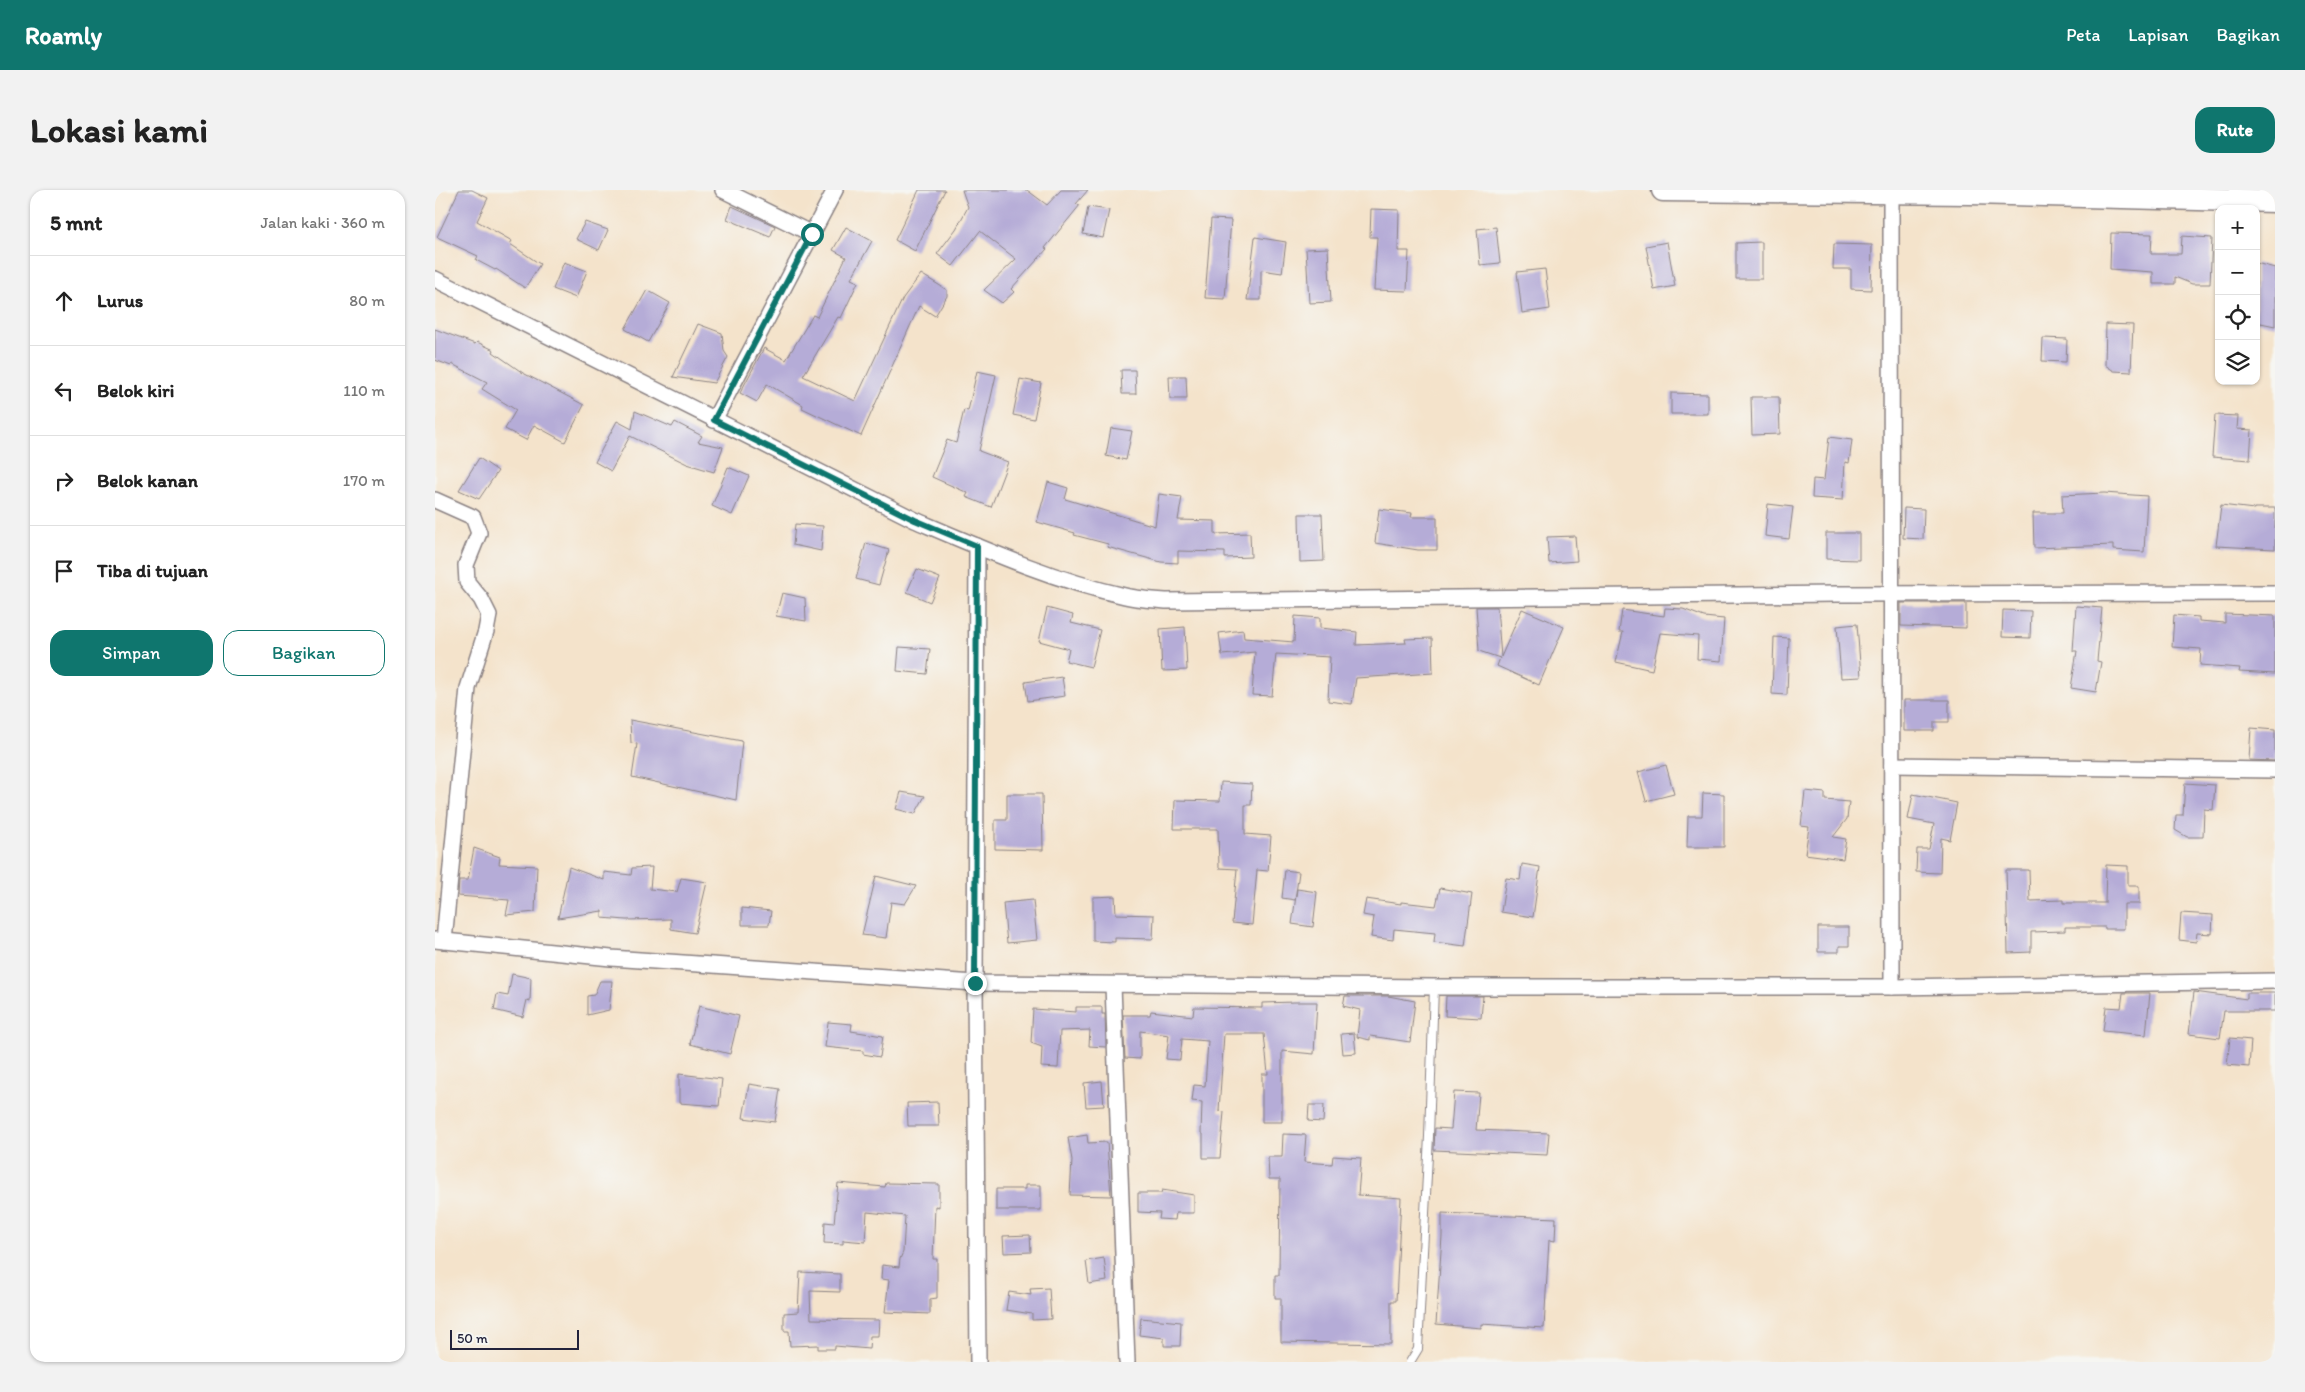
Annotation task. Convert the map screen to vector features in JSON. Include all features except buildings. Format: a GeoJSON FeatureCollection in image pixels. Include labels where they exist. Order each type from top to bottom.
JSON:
{"type":"FeatureCollection","features":[{"type":"Feature","properties":{"kind":"main road"},"geometry":{"type":"LineString","coordinates":[[1663,190],[2252,195],[2275,201]]}},
{"type":"Feature","properties":{"kind":"street"},"geometry":{"type":"LineString","coordinates":[[723,190],[812,234]]}},
{"type":"Feature","properties":{"kind":"street"},"geometry":{"type":"LineString","coordinates":[[714,420],[835,190]]}},
{"type":"Feature","properties":{"kind":"street"},"geometry":{"type":"LineString","coordinates":[[1891,191],[1892,987]]}},
{"type":"Feature","properties":{"kind":"street"},"geometry":{"type":"LineString","coordinates":[[435,279],[915,520],[977,546],[1084,586],[1126,596],[1167,601],[2275,593]]}},
{"type":"Feature","properties":{"kind":"street"},"geometry":{"type":"LineString","coordinates":[[435,500],[456,507],[473,517],[479,533],[466,565],[467,582],[481,599],[489,615],[486,631],[468,688],[440,941],[611,958],[975,983],[1434,987],[1892,987],[2275,981]]}},
{"type":"Feature","properties":{"kind":"street"},"geometry":{"type":"LineString","coordinates":[[977,546],[975,983],[978,1362]]}},
{"type":"Feature","properties":{"kind":"street"},"geometry":{"type":"LineString","coordinates":[[1892,765],[2275,770]]}},
{"type":"Feature","properties":{"kind":"street"},"geometry":{"type":"LineString","coordinates":[[1113,985],[1127,1362]]}},
{"type":"Feature","properties":{"kind":"lane"},"geometry":{"type":"LineString","coordinates":[[1410,1362],[1417,1349],[1429,1136],[1434,987]]}},
{"type":"Feature","properties":{"kind":"route"},"geometry":{"type":"LineString","coordinates":[[812,234],[714,420],[915,520],[977,546],[975,983]]}}]}
